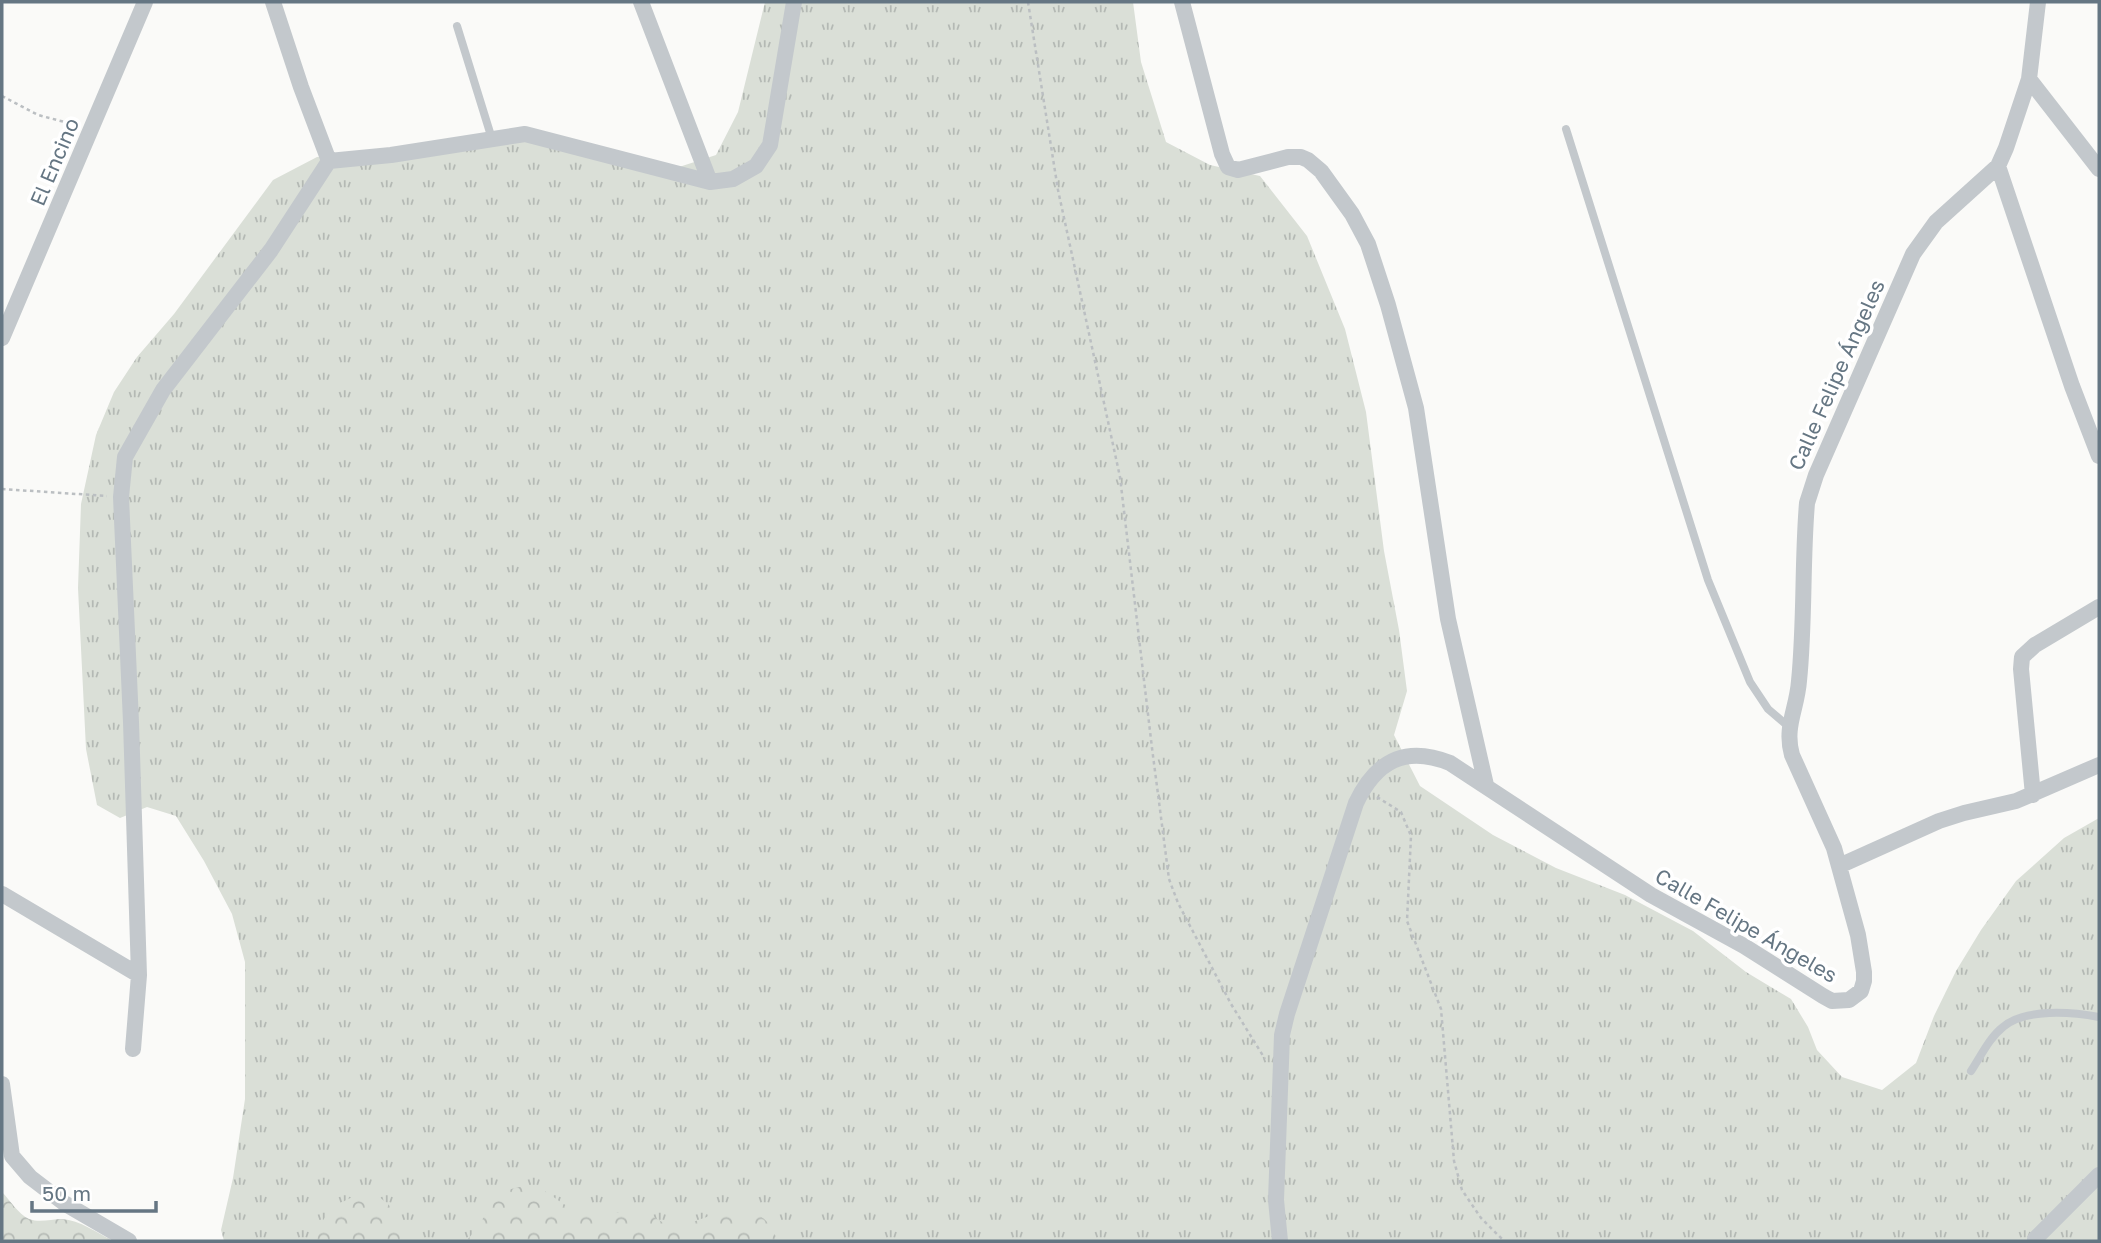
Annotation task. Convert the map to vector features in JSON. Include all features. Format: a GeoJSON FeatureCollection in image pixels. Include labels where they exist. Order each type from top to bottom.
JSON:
{"type":"FeatureCollection","features":[{"type":"Feature","properties":{"kind":"street","name":"El Encino"},"geometry":{"type":"LineString","coordinates":[[2,338],[145,2]]}},
{"type":"Feature","properties":{"kind":"street"},"geometry":{"type":"LineString","coordinates":[[273,2],[329,161]]}},
{"type":"Feature","properties":{"kind":"street"},"geometry":{"type":"LineString","coordinates":[[641,2],[710,182]]}},
{"type":"Feature","properties":{"kind":"street"},"geometry":{"type":"LineString","coordinates":[[329,161],[391,155],[526,134],[710,182],[733,179],[756,166],[770,145],[794,2]]}},
{"type":"Feature","properties":{"kind":"street"},"geometry":{"type":"LineString","coordinates":[[1182,2],[1222,154],[1228,167],[1243,170],[1294,156],[1308,160],[1321,171],[1352,214],[1368,244],[1416,408],[1448,620],[1486,785]]}},
{"type":"Feature","properties":{"kind":"street","name":"Calle Felipe Ángeles"},"geometry":{"type":"LineString","coordinates":[[1280,1241],[1276,1200],[1282,1035],[1356,803],[1371,776],[1382,766],[1411,755],[1436,757],[1450,763],[1641,889],[1744,946],[1823,996],[1841,1002],[1849,1000],[1861,991],[1864,972],[1858,935],[1839,866],[1789,744],[1789,727],[1799,683],[1807,503],[1815,475],[1913,254],[1936,222],[1998,166],[2029,79],[2038,2]]}},
{"type":"Feature","properties":{"kind":"street"},"geometry":{"type":"LineString","coordinates":[[2029,79],[2099,169]]}},
{"type":"Feature","properties":{"kind":"street"},"geometry":{"type":"LineString","coordinates":[[133,1049],[139,975],[121,497],[125,457],[163,390],[271,250],[329,161]]}},
{"type":"Feature","properties":{"kind":"street"},"geometry":{"type":"LineString","coordinates":[[1998,166],[2071,386],[2099,456]]}},
{"type":"Feature","properties":{"kind":"street"},"geometry":{"type":"LineString","coordinates":[[2,299],[21,293]]}},
{"type":"Feature","properties":{"kind":"street"},"geometry":{"type":"LineString","coordinates":[[2033,795],[2022,657],[2029,649],[2099,607]]}},
{"type":"Feature","properties":{"kind":"street"},"geometry":{"type":"LineString","coordinates":[[1839,866],[1940,821],[2033,795],[2099,765]]}},
{"type":"Feature","properties":{"kind":"street"},"geometry":{"type":"LineString","coordinates":[[2,894],[139,975]]}},
{"type":"Feature","properties":{"kind":"street"},"geometry":{"type":"LineString","coordinates":[[2,1084],[12,1156],[30,1177],[64,1203],[129,1241]]}},
{"type":"Feature","properties":{"kind":"street"},"geometry":{"type":"LineString","coordinates":[[2033,1240],[2099,1175]]}},
{"type":"Feature","properties":{"kind":"lane"},"geometry":{"type":"LineString","coordinates":[[457,26],[492,139]]}},
{"type":"Feature","properties":{"kind":"lane"},"geometry":{"type":"LineString","coordinates":[[1566,130],[1708,580],[1750,682],[1768,709],[1789,727]]}},
{"type":"Feature","properties":{"kind":"lane"},"geometry":{"type":"LineString","coordinates":[[1971,1071],[1992,1038],[2012,1020],[2035,1014],[2084,1014],[2099,1017]]}},
{"type":"Feature","properties":{"kind":"path"},"geometry":{"type":"LineString","coordinates":[[1028,2],[1058,190],[1120,477],[1169,879],[1178,903],[1231,1004],[1266,1060]]}},
{"type":"Feature","properties":{"kind":"path"},"geometry":{"type":"LineString","coordinates":[[2,96],[38,115],[92,129]]}},
{"type":"Feature","properties":{"kind":"path"},"geometry":{"type":"LineString","coordinates":[[2,489],[121,497]]}},
{"type":"Feature","properties":{"kind":"path"},"geometry":{"type":"LineString","coordinates":[[1363,788],[1401,812],[1411,836],[1407,920],[1441,1009],[1454,1161],[1462,1190],[1481,1218],[1504,1241]]}},
{"type":"Feature","properties":{"kind":"green space"},"geometry":{"type":"Polygon","coordinates":[[[765,2],[1133,2],[1141,62],[1166,142],[1210,165],[1260,176],[1307,236],[1345,329],[1366,412],[1384,551],[1407,691],[1394,735],[1420,786],[1493,835],[1556,868],[1625,895],[1693,931],[1746,972],[1791,999],[1808,1027],[1817,1050],[1842,1077],[1882,1090],[1916,1063],[1934,1016],[1956,971],[2016,881],[2064,838],[2099,818],[2099,1241],[224,1241],[221,1230],[233,1178],[245,1099],[245,962],[232,914],[176,816],[147,807],[120,818],[97,805],[86,749],[78,588],[81,504],[96,435],[114,392],[137,357],[174,314],[273,180],[317,157],[375,152],[494,134],[679,167],[716,155],[738,112],[765,2]]]}},
{"type":"Feature","properties":{"kind":"green space"},"geometry":{"type":"Polygon","coordinates":[[[535,1185],[584,1214],[640,1212],[678,1226],[726,1213],[753,1213],[767,1222],[778,1241],[466,1241],[498,1196],[519,1187],[535,1185]]]}},
{"type":"Feature","properties":{"kind":"green space"},"geometry":{"type":"Polygon","coordinates":[[[2,1192],[29,1219],[69,1220],[113,1241],[2,1241],[2,1192]]]}},
{"type":"Feature","properties":{"kind":"green space"},"geometry":{"type":"Polygon","coordinates":[[[357,1195],[378,1196],[388,1204],[417,1241],[316,1241],[321,1224],[329,1212],[357,1195]]]}}]}
